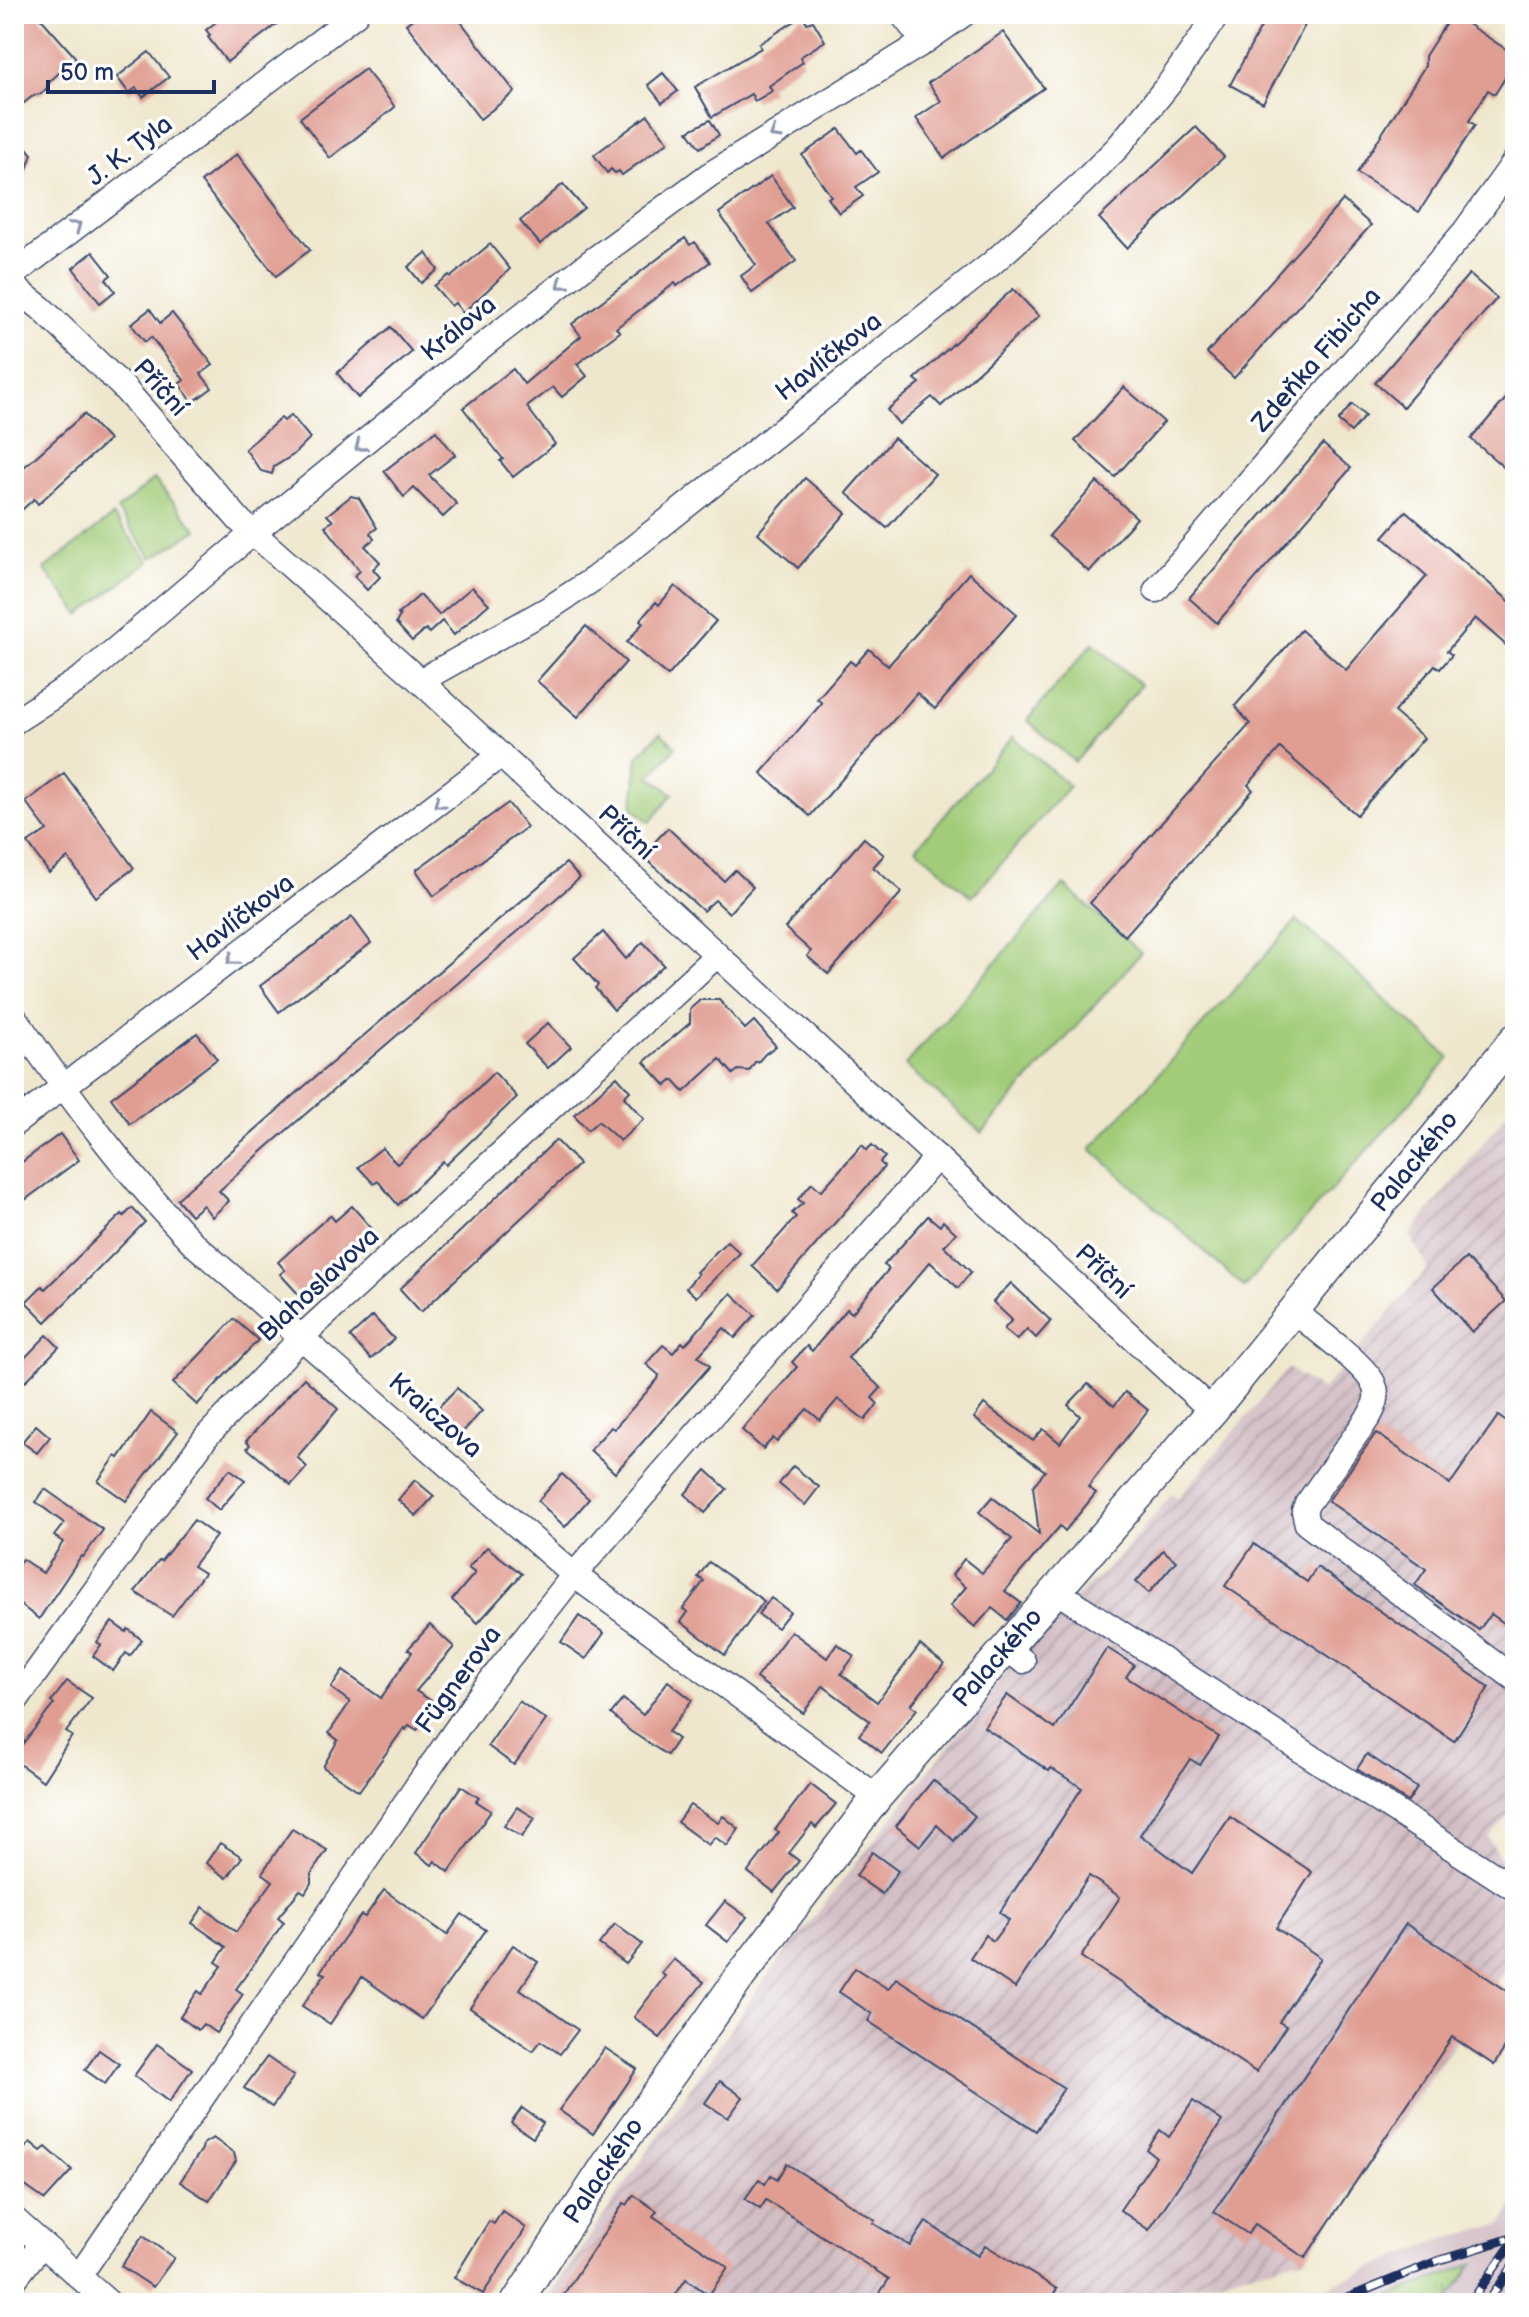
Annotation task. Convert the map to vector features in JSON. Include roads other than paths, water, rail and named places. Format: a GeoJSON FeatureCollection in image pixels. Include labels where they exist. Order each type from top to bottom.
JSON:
{"type":"FeatureCollection","features":[{"type":"Feature","properties":{"kind":"street","name":"J. K. Tyla"},"geometry":{"type":"LineString","coordinates":[[14,274],[356,14]]}},
{"type":"Feature","properties":{"kind":"street"},"geometry":{"type":"LineString","coordinates":[[902,14],[924,42]]}},
{"type":"Feature","properties":{"kind":"street","name":"Králova"},"geometry":{"type":"LineString","coordinates":[[14,722],[83,677],[253,533],[477,350],[592,261],[709,175],[964,14]]}},
{"type":"Feature","properties":{"kind":"street","name":"Havlíčkova"},"geometry":{"type":"LineString","coordinates":[[420,681],[548,609],[595,578],[990,265],[1118,147],[1169,84],[1218,14]]}},
{"type":"Feature","properties":{"kind":"street","name":"Zdeňka Fibicha"},"geometry":{"type":"LineString","coordinates":[[1156,590],[1465,231],[1515,161]]}},
{"type":"Feature","properties":{"kind":"street","name":"Příční"},"geometry":{"type":"LineString","coordinates":[[14,287],[41,308],[123,387],[253,533],[501,755],[1212,1411]]}},
{"type":"Feature","properties":{"kind":"street","name":"Havlíčkova"},"geometry":{"type":"LineString","coordinates":[[14,1124],[501,755]]}},
{"type":"Feature","properties":{"kind":"street","name":"Blahoslavova"},"geometry":{"type":"LineString","coordinates":[[14,1703],[206,1437],[302,1338],[717,955]]}},
{"type":"Feature","properties":{"kind":"street","name":"Kraiczova"},"geometry":{"type":"LineString","coordinates":[[14,1017],[63,1088],[155,1205],[195,1245],[574,1575],[877,1797]]}},
{"type":"Feature","properties":{"kind":"street","name":"Palackého"},"geometry":{"type":"LineString","coordinates":[[525,2300],[607,2164],[732,1988],[877,1797],[1015,1655],[1056,1591],[1212,1411],[1515,1039]]}},
{"type":"Feature","properties":{"kind":"street","name":"Fügnerova"},"geometry":{"type":"LineString","coordinates":[[79,2276],[482,1692],[574,1575],[937,1157]]}},
{"type":"Feature","properties":{"kind":"street"},"geometry":{"type":"LineString","coordinates":[[1293,1311],[1367,1374],[1377,1393],[1370,1415],[1307,1504],[1304,1511],[1307,1524],[1515,1679]]}},
{"type":"Feature","properties":{"kind":"street"},"geometry":{"type":"LineString","coordinates":[[1056,1591],[1515,1889]]}},
{"type":"Feature","properties":{"kind":"street"},"geometry":{"type":"LineString","coordinates":[[14,2219],[109,2303]]}},
{"type":"Feature","properties":{"kind":"street"},"geometry":{"type":"LineString","coordinates":[[14,2280],[42,2244]]}},
{"type":"Feature","properties":{"kind":"railway"},"geometry":{"type":"LineString","coordinates":[[1335,2303],[1437,2261],[1508,2239]]}},
{"type":"Feature","properties":{"kind":"railway"},"geometry":{"type":"LineString","coordinates":[[1470,2303],[1515,2239]]}},
{"type":"Feature","properties":{"kind":"railway"},"geometry":{"type":"LineString","coordinates":[[1487,2303],[1515,2263]]}}]}
